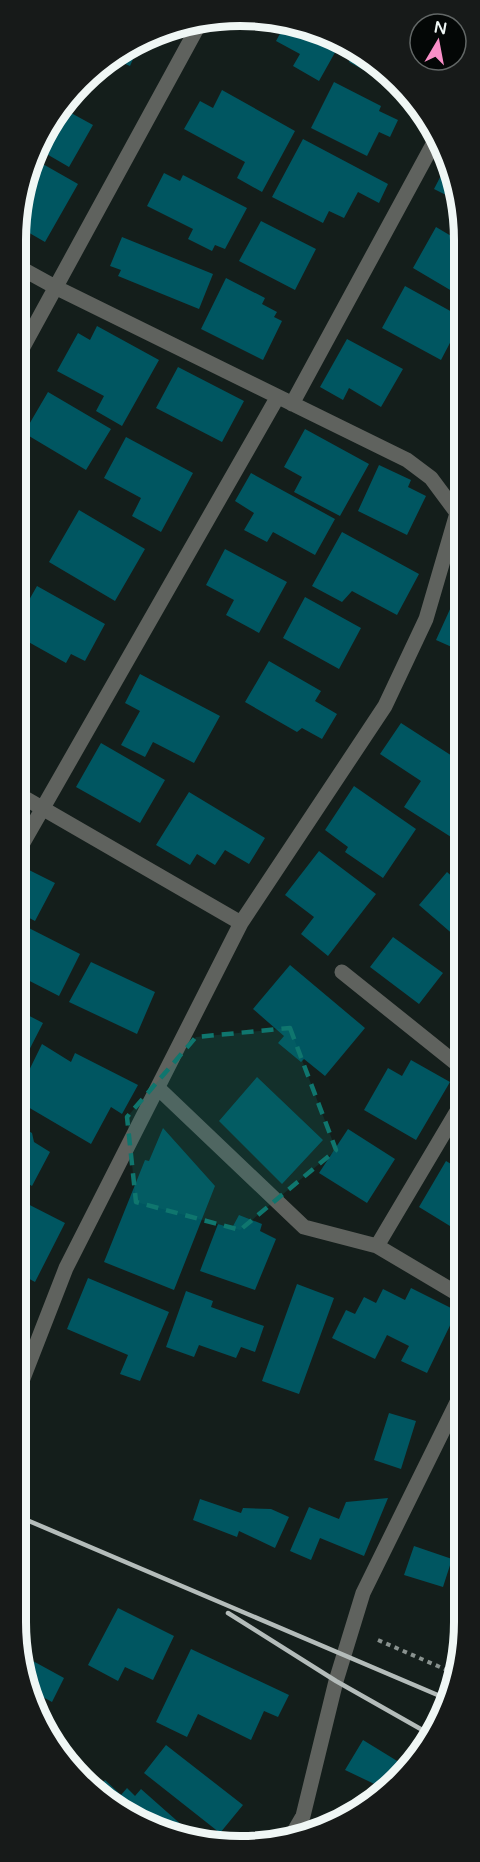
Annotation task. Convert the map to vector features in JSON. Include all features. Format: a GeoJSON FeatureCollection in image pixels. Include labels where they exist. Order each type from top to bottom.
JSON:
{"type":"FeatureCollection","features":[{"type":"Feature","properties":{"kind":"street"},"geometry":{"type":"LineString","coordinates":[[26,342],[196,30]]}},
{"type":"Feature","properties":{"kind":"street"},"geometry":{"type":"LineString","coordinates":[[292,404],[432,146]]}},
{"type":"Feature","properties":{"kind":"street"},"geometry":{"type":"LineString","coordinates":[[26,271],[407,460],[431,478],[454,509]]}},
{"type":"Feature","properties":{"kind":"street"},"geometry":{"type":"LineString","coordinates":[[26,838],[278,398]]}},
{"type":"Feature","properties":{"kind":"street"},"geometry":{"type":"LineString","coordinates":[[26,1371],[66,1268],[241,923],[385,706],[426,619],[454,523]]}},
{"type":"Feature","properties":{"kind":"street"},"geometry":{"type":"LineString","coordinates":[[26,799],[241,923]]}},
{"type":"Feature","properties":{"kind":"street"},"geometry":{"type":"LineString","coordinates":[[342,972],[454,1062]]}},
{"type":"Feature","properties":{"kind":"street"},"geometry":{"type":"LineString","coordinates":[[158,1088],[304,1227],[377,1246],[454,1292]]}},
{"type":"Feature","properties":{"kind":"street"},"geometry":{"type":"LineString","coordinates":[[377,1246],[454,1116]]}},
{"type":"Feature","properties":{"kind":"street"},"geometry":{"type":"LineString","coordinates":[[295,1829],[303,1816],[336,1681],[363,1593],[454,1408]]}},
{"type":"Feature","properties":{"kind":"path"},"geometry":{"type":"LineString","coordinates":[[352,1629],[449,1671]]}},
{"type":"Feature","properties":{"kind":"highlighted area"},"geometry":{"type":"Polygon","coordinates":[[[290,1028],[336,1150],[240,1230],[136,1202],[127,1117],[196,1037],[290,1028]]]}},
{"type":"Feature","properties":{"kind":"building"},"geometry":{"type":"Polygon","coordinates":[[[282,30],[309,37],[337,49],[319,81],[293,66],[300,54],[276,41],[282,30]]]}},
{"type":"Feature","properties":{"kind":"building"},"geometry":{"type":"Polygon","coordinates":[[[136,53],[130,66],[121,62],[136,53]]]}},
{"type":"Feature","properties":{"kind":"building"},"geometry":{"type":"Polygon","coordinates":[[[352,57],[383,80],[349,62],[352,57]]]}},
{"type":"Feature","properties":{"kind":"building"},"geometry":{"type":"Polygon","coordinates":[[[334,82],[381,106],[379,111],[398,120],[390,137],[379,132],[367,156],[311,128],[334,82]]]}},
{"type":"Feature","properties":{"kind":"building"},"geometry":{"type":"Polygon","coordinates":[[[222,90],[295,131],[262,192],[237,178],[245,162],[184,129],[200,101],[213,108],[222,90]]]}},
{"type":"Feature","properties":{"kind":"building"},"geometry":{"type":"Polygon","coordinates":[[[68,111],[93,125],[69,167],[44,153],[68,111]]]}},
{"type":"Feature","properties":{"kind":"building"},"geometry":{"type":"Polygon","coordinates":[[[303,139],[388,184],[379,203],[358,192],[344,218],[329,211],[323,223],[272,197],[303,139]]]}},
{"type":"Feature","properties":{"kind":"building"},"geometry":{"type":"Polygon","coordinates":[[[40,163],[78,184],[45,242],[26,231],[27,212],[40,163]]]}},
{"type":"Feature","properties":{"kind":"building"},"geometry":{"type":"Polygon","coordinates":[[[443,171],[450,197],[434,189],[443,171]]]}},
{"type":"Feature","properties":{"kind":"building"},"geometry":{"type":"Polygon","coordinates":[[[164,173],[180,181],[183,175],[247,208],[225,249],[215,245],[212,251],[188,239],[193,229],[147,206],[164,173]]]}},
{"type":"Feature","properties":{"kind":"building"},"geometry":{"type":"Polygon","coordinates":[[[261,221],[316,249],[295,290],[239,261],[261,221]]]}},
{"type":"Feature","properties":{"kind":"building"},"geometry":{"type":"Polygon","coordinates":[[[436,227],[454,238],[454,292],[413,268],[436,227]]]}},
{"type":"Feature","properties":{"kind":"building"},"geometry":{"type":"Polygon","coordinates":[[[122,237],[213,274],[199,309],[118,276],[121,270],[110,266],[122,237]]]}},
{"type":"Feature","properties":{"kind":"building"},"geometry":{"type":"Polygon","coordinates":[[[226,278],[265,298],[262,304],[277,312],[274,317],[282,321],[263,360],[201,329],[226,278]]]}},
{"type":"Feature","properties":{"kind":"building"},"geometry":{"type":"Polygon","coordinates":[[[405,286],[454,313],[454,335],[441,360],[382,328],[405,286]]]}},
{"type":"Feature","properties":{"kind":"building"},"geometry":{"type":"Polygon","coordinates":[[[97,326],[159,360],[122,426],[96,411],[104,396],[57,371],[78,333],[90,340],[97,326]]]}},
{"type":"Feature","properties":{"kind":"building"},"geometry":{"type":"Polygon","coordinates":[[[347,339],[403,369],[381,407],[349,388],[343,400],[320,387],[347,339]]]}},
{"type":"Feature","properties":{"kind":"building"},"geometry":{"type":"Polygon","coordinates":[[[178,367],[244,401],[222,442],[156,408],[178,367]]]}},
{"type":"Feature","properties":{"kind":"building"},"geometry":{"type":"Polygon","coordinates":[[[48,392],[111,429],[86,470],[26,434],[26,430],[48,392]]]}},
{"type":"Feature","properties":{"kind":"building"},"geometry":{"type":"Polygon","coordinates":[[[305,429],[369,464],[340,516],[294,492],[302,477],[284,467],[305,429]]]}},
{"type":"Feature","properties":{"kind":"building"},"geometry":{"type":"Polygon","coordinates":[[[126,437],[193,473],[161,532],[132,516],[141,498],[104,478],[126,437]]]}},
{"type":"Feature","properties":{"kind":"building"},"geometry":{"type":"Polygon","coordinates":[[[379,465],[411,480],[408,487],[426,496],[407,535],[358,511],[379,465]]]}},
{"type":"Feature","properties":{"kind":"building"},"geometry":{"type":"Polygon","coordinates":[[[251,473],[335,519],[315,555],[273,532],[267,542],[244,530],[254,513],[235,501],[251,473]]]}},
{"type":"Feature","properties":{"kind":"building"},"geometry":{"type":"Polygon","coordinates":[[[79,510],[145,549],[115,601],[49,562],[79,510]]]}},
{"type":"Feature","properties":{"kind":"building"},"geometry":{"type":"Polygon","coordinates":[[[342,532],[419,574],[397,615],[352,591],[342,602],[312,586],[342,532]]]}},
{"type":"Feature","properties":{"kind":"building"},"geometry":{"type":"Polygon","coordinates":[[[225,549],[287,582],[259,633],[226,615],[234,600],[206,585],[225,549]]]}},
{"type":"Feature","properties":{"kind":"building"},"geometry":{"type":"Polygon","coordinates":[[[37,586],[105,624],[85,661],[71,654],[66,663],[26,641],[26,605],[37,586]]]}},
{"type":"Feature","properties":{"kind":"building"},"geometry":{"type":"Polygon","coordinates":[[[305,597],[361,628],[339,669],[283,638],[305,597]]]}},
{"type":"Feature","properties":{"kind":"building"},"geometry":{"type":"Polygon","coordinates":[[[451,607],[454,608],[454,648],[436,640],[451,607]]]}},
{"type":"Feature","properties":{"kind":"building"},"geometry":{"type":"Polygon","coordinates":[[[269,661],[321,691],[315,701],[337,714],[322,739],[302,728],[297,732],[245,702],[269,661]]]}},
{"type":"Feature","properties":{"kind":"building"},"geometry":{"type":"Polygon","coordinates":[[[140,674],[220,716],[194,763],[153,742],[145,757],[121,745],[140,711],[125,703],[140,674]]]}},
{"type":"Feature","properties":{"kind":"building"},"geometry":{"type":"Polygon","coordinates":[[[401,723],[454,757],[454,832],[451,837],[404,807],[421,781],[380,754],[401,723]]]}},
{"type":"Feature","properties":{"kind":"building"},"geometry":{"type":"Polygon","coordinates":[[[101,743],[165,780],[140,823],[76,787],[101,743]]]}},
{"type":"Feature","properties":{"kind":"building"},"geometry":{"type":"Polygon","coordinates":[[[354,786],[416,829],[383,878],[345,852],[348,847],[325,830],[354,786]]]}},
{"type":"Feature","properties":{"kind":"building"},"geometry":{"type":"Polygon","coordinates":[[[189,792],[265,838],[249,864],[225,850],[215,865],[197,854],[190,865],[156,845],[189,792]]]}},
{"type":"Feature","properties":{"kind":"building"},"geometry":{"type":"Polygon","coordinates":[[[319,851],[376,894],[328,956],[301,934],[314,917],[285,895],[319,851]]]}},
{"type":"Feature","properties":{"kind":"building"},"geometry":{"type":"Polygon","coordinates":[[[27,869],[55,883],[35,921],[26,916],[27,869]]]}},
{"type":"Feature","properties":{"kind":"building"},"geometry":{"type":"Polygon","coordinates":[[[447,872],[454,878],[454,935],[419,905],[447,872]]]}},
{"type":"Feature","properties":{"kind":"building"},"geometry":{"type":"Polygon","coordinates":[[[26,927],[80,954],[59,996],[26,979],[26,927]]]}},
{"type":"Feature","properties":{"kind":"building"},"geometry":{"type":"Polygon","coordinates":[[[393,937],[443,973],[419,1004],[370,967],[393,937]]]}},
{"type":"Feature","properties":{"kind":"building"},"geometry":{"type":"Polygon","coordinates":[[[91,962],[155,992],[137,1034],[69,1002],[91,962]]]}},
{"type":"Feature","properties":{"kind":"building"},"geometry":{"type":"Polygon","coordinates":[[[290,965],[365,1028],[325,1076],[304,1059],[301,1062],[278,1043],[284,1036],[253,1009],[290,965]]]}},
{"type":"Feature","properties":{"kind":"building"},"geometry":{"type":"Polygon","coordinates":[[[26,1014],[43,1023],[26,1056],[26,1014]]]}},
{"type":"Feature","properties":{"kind":"building"},"geometry":{"type":"Polygon","coordinates":[[[42,1044],[71,1062],[75,1053],[138,1085],[122,1114],[111,1107],[91,1144],[26,1106],[26,1077],[42,1044]]]}},
{"type":"Feature","properties":{"kind":"building"},"geometry":{"type":"Polygon","coordinates":[[[411,1060],[450,1082],[416,1140],[364,1110],[388,1068],[402,1076],[411,1060]]]}},
{"type":"Feature","properties":{"kind":"building"},"geometry":{"type":"Polygon","coordinates":[[[257,1077],[323,1140],[282,1184],[219,1121],[257,1077]]]}},
{"type":"Feature","properties":{"kind":"building"},"geometry":{"type":"Polygon","coordinates":[[[163,1128],[215,1186],[174,1290],[104,1262],[145,1160],[149,1161],[163,1128]]]}},
{"type":"Feature","properties":{"kind":"building"},"geometry":{"type":"Polygon","coordinates":[[[348,1129],[395,1159],[367,1203],[319,1173],[348,1129]]]}},
{"type":"Feature","properties":{"kind":"building"},"geometry":{"type":"Polygon","coordinates":[[[26,1130],[32,1133],[34,1142],[50,1152],[32,1186],[26,1183],[26,1130]]]}},
{"type":"Feature","properties":{"kind":"building"},"geometry":{"type":"Polygon","coordinates":[[[446,1161],[454,1166],[454,1228],[419,1207],[446,1161]]]}},
{"type":"Feature","properties":{"kind":"building"},"geometry":{"type":"Polygon","coordinates":[[[26,1203],[65,1223],[35,1282],[26,1277],[26,1203]]]}},
{"type":"Feature","properties":{"kind":"building"},"geometry":{"type":"Polygon","coordinates":[[[239,1215],[262,1224],[260,1231],[276,1239],[255,1290],[200,1271],[218,1224],[232,1228],[239,1215]]]}},
{"type":"Feature","properties":{"kind":"building"},"geometry":{"type":"Polygon","coordinates":[[[88,1278],[169,1312],[140,1381],[120,1374],[128,1355],[67,1329],[88,1278]]]}},
{"type":"Feature","properties":{"kind":"building"},"geometry":{"type":"Polygon","coordinates":[[[297,1284],[334,1298],[299,1394],[262,1381],[297,1284]]]}},
{"type":"Feature","properties":{"kind":"building"},"geometry":{"type":"Polygon","coordinates":[[[411,1288],[454,1310],[454,1317],[427,1373],[401,1361],[409,1346],[387,1335],[375,1359],[332,1338],[346,1310],[355,1314],[364,1297],[376,1303],[383,1289],[405,1300],[411,1288]]]}},
{"type":"Feature","properties":{"kind":"building"},"geometry":{"type":"Polygon","coordinates":[[[186,1291],[213,1301],[211,1307],[264,1326],[255,1352],[241,1347],[236,1358],[199,1345],[194,1357],[166,1347],[186,1291]]]}},
{"type":"Feature","properties":{"kind":"building"},"geometry":{"type":"Polygon","coordinates":[[[389,1413],[416,1421],[401,1469],[374,1460],[389,1413]]]}},
{"type":"Feature","properties":{"kind":"building"},"geometry":{"type":"Polygon","coordinates":[[[388,1498],[364,1556],[320,1538],[311,1560],[290,1551],[309,1507],[339,1519],[346,1502],[388,1498]]]}},
{"type":"Feature","properties":{"kind":"building"},"geometry":{"type":"Polygon","coordinates":[[[200,1499],[241,1513],[243,1508],[271,1509],[289,1517],[275,1548],[239,1531],[237,1537],[193,1520],[200,1499]]]}},
{"type":"Feature","properties":{"kind":"building"},"geometry":{"type":"Polygon","coordinates":[[[414,1546],[452,1559],[443,1587],[404,1575],[414,1546]]]}},
{"type":"Feature","properties":{"kind":"building"},"geometry":{"type":"Polygon","coordinates":[[[118,1608],[174,1636],[153,1680],[125,1667],[118,1681],[88,1665],[118,1608]]]}},
{"type":"Feature","properties":{"kind":"building"},"geometry":{"type":"Polygon","coordinates":[[[191,1649],[289,1695],[278,1717],[264,1711],[251,1740],[198,1714],[187,1737],[156,1722],[191,1649]]]}},
{"type":"Feature","properties":{"kind":"building"},"geometry":{"type":"Polygon","coordinates":[[[29,1659],[64,1678],[52,1702],[41,1696],[40,1698],[29,1659]]]}},
{"type":"Feature","properties":{"kind":"building"},"geometry":{"type":"Polygon","coordinates":[[[363,1740],[401,1763],[378,1786],[345,1770],[363,1740]]]}},
{"type":"Feature","properties":{"kind":"building"},"geometry":{"type":"Polygon","coordinates":[[[166,1745],[243,1805],[220,1833],[144,1773],[166,1745]]]}},
{"type":"Feature","properties":{"kind":"building"},"geometry":{"type":"Polygon","coordinates":[[[105,1780],[121,1795],[127,1788],[135,1796],[141,1789],[187,1830],[158,1820],[133,1808],[101,1785],[105,1780]]]}},
{"type":"Feature","properties":{"kind":"railway"},"geometry":{"type":"LineString","coordinates":[[26,1520],[441,1696]]}},
{"type":"Feature","properties":{"kind":"railway"},"geometry":{"type":"LineString","coordinates":[[228,1613],[336,1681],[425,1731]]}}]}
